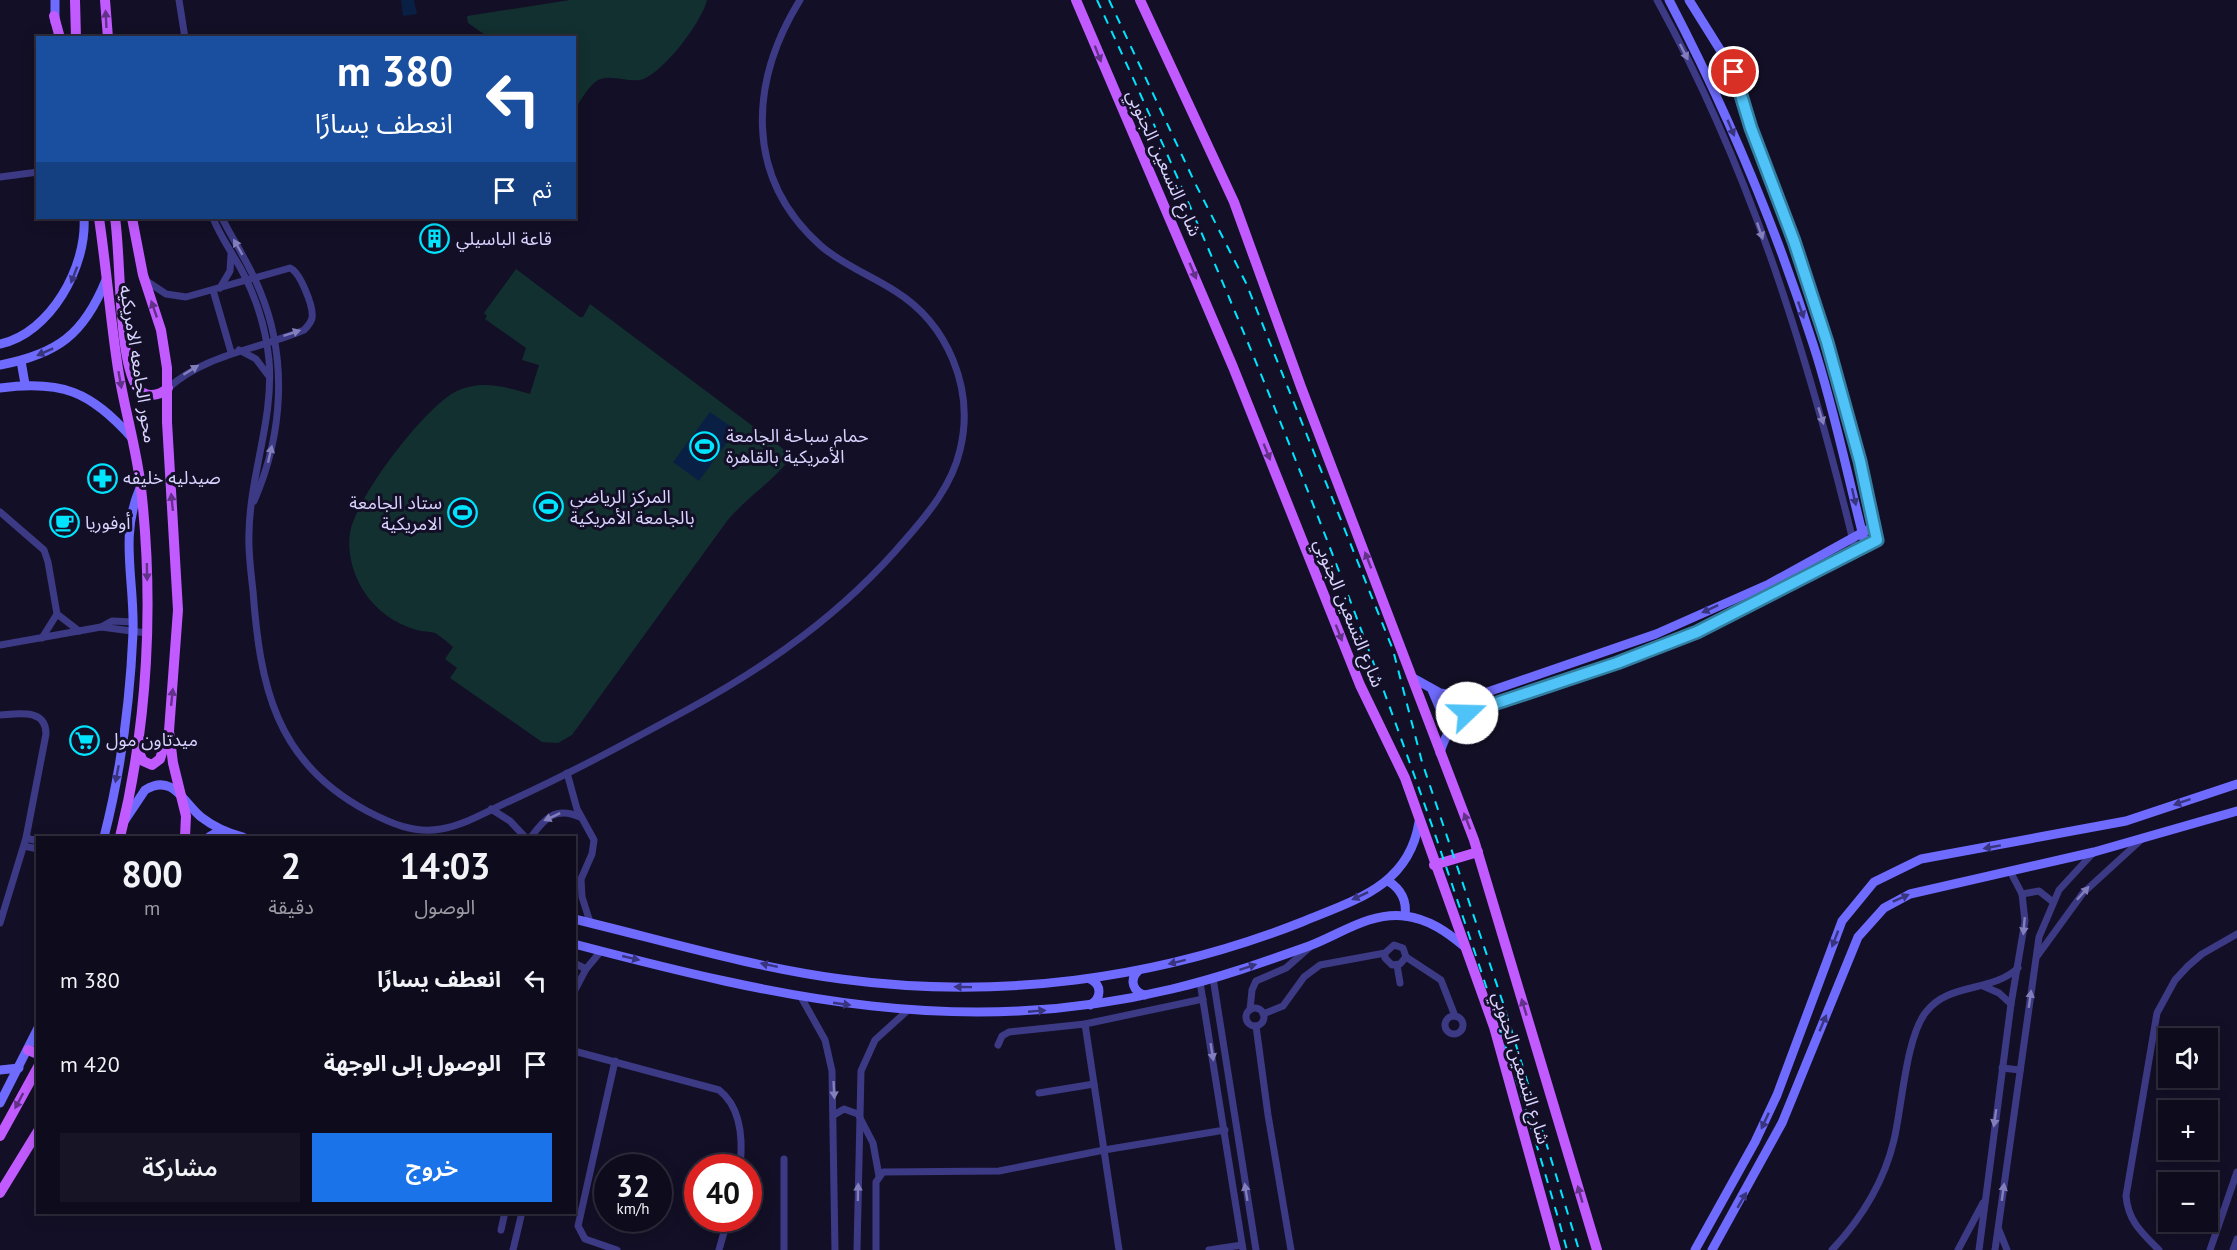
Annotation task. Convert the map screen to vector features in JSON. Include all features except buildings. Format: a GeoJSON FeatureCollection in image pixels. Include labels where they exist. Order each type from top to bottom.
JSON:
{"type":"FeatureCollection","features":[{"type":"Feature","properties":{"kind":"main road"},"geometry":{"type":"LineString","coordinates":[[75,0],[76,36]]}},
{"type":"Feature","properties":{"kind":"main road"},"geometry":{"type":"LineString","coordinates":[[105,0],[108,36]]}},
{"type":"Feature","properties":{"kind":"main road","name":"شارع التسعين الجنوبي"},"geometry":{"type":"LineString","coordinates":[[1076,0],[1237,376],[1360,685],[1397,760],[1434,865],[1467,948],[1494,1028],[1556,1250]]}},
{"type":"Feature","properties":{"kind":"main road"},"geometry":{"type":"LineString","coordinates":[[1082,0],[1082,13]]}},
{"type":"Feature","properties":{"kind":"main road","name":"شارع التسعين الجنوبي"},"geometry":{"type":"LineString","coordinates":[[1140,2],[1234,202],[1300,387],[1478,852],[1597,1250]]}},
{"type":"Feature","properties":{"kind":"main road"},"geometry":{"type":"LineString","coordinates":[[54,16],[58,36]]}},
{"type":"Feature","properties":{"kind":"main road","name":"محور الجامعه الامريكيه"},"geometry":{"type":"LineString","coordinates":[[99,219],[117,363],[141,488],[147,560],[147,633],[136,746],[122,831]]}},
{"type":"Feature","properties":{"kind":"main road"},"geometry":{"type":"LineString","coordinates":[[115,219],[123,320],[132,374],[137,388],[145,394],[155,395],[168,388]]}},
{"type":"Feature","properties":{"kind":"main road","name":"محور الجامعه الامريكيه"},"geometry":{"type":"LineString","coordinates":[[132,219],[144,278],[161,330],[168,388],[167,422],[178,610],[169,731],[173,763],[186,816],[185,836]]}},
{"type":"Feature","properties":{"kind":"main road"},"geometry":{"type":"LineString","coordinates":[[136,746],[143,761],[149,765],[155,764],[160,759],[169,731]]}},
{"type":"Feature","properties":{"kind":"main road"},"geometry":{"type":"LineString","coordinates":[[1434,865],[1478,852]]}},
{"type":"Feature","properties":{"kind":"main road"},"geometry":{"type":"LineString","coordinates":[[0,1136],[36,1071]]}},
{"type":"Feature","properties":{"kind":"main road"},"geometry":{"type":"LineString","coordinates":[[0,1193],[36,1134]]}},
{"type":"Feature","properties":{"kind":"street"},"geometry":{"type":"LineString","coordinates":[[54,16],[55,0]]}},
{"type":"Feature","properties":{"kind":"street"},"geometry":{"type":"LineString","coordinates":[[179,0],[184,36]]}},
{"type":"Feature","properties":{"kind":"street"},"geometry":{"type":"LineString","coordinates":[[214,219],[246,279],[259,310],[266,341],[270,379],[268,411],[250,509],[249,557],[261,668],[277,716],[302,755],[344,797],[399,826],[438,830],[491,809],[567,773],[736,682],[784,651],[827,618],[878,570],[924,518],[944,489],[959,455],[964,424],[962,393],[954,363],[940,335],[909,301],[820,245],[794,216],[774,181],[761,125],[764,84],[777,42],[800,0]]}},
{"type":"Feature","properties":{"kind":"street"},"geometry":{"type":"LineString","coordinates":[[1657,0],[1717,119],[1748,194],[1827,435],[1856,553]]}},
{"type":"Feature","properties":{"kind":"street"},"geometry":{"type":"LineString","coordinates":[[1669,0],[1722,105],[1764,202],[1814,345],[1843,450],[1866,547]]}},
{"type":"Feature","properties":{"kind":"street"},"geometry":{"type":"LineString","coordinates":[[1440,754],[1449,730],[1460,718],[1475,709],[1617,663],[1697,632],[1856,553],[1877,540],[1827,342],[1794,241],[1751,128],[1737,81],[1689,0]]}},
{"type":"Feature","properties":{"kind":"street"},"geometry":{"type":"LineString","coordinates":[[0,177],[36,172]]}},
{"type":"Feature","properties":{"kind":"street"},"geometry":{"type":"LineString","coordinates":[[0,344],[28,330],[42,318],[69,286],[79,258],[84,219]]}},
{"type":"Feature","properties":{"kind":"street"},"geometry":{"type":"LineString","coordinates":[[223,219],[265,301],[275,339],[279,386],[276,423],[266,472],[250,509]]}},
{"type":"Feature","properties":{"kind":"street"},"geometry":{"type":"LineString","coordinates":[[230,252],[230,271],[217,289],[231,352]]}},
{"type":"Feature","properties":{"kind":"street"},"geometry":{"type":"LineString","coordinates":[[144,278],[160,291],[172,296],[193,296],[283,268],[293,269],[300,276],[312,314],[309,325],[301,331],[231,352],[191,370],[168,388]]}},
{"type":"Feature","properties":{"kind":"street"},"geometry":{"type":"LineString","coordinates":[[0,365],[45,353],[78,330],[89,315],[107,277]]}},
{"type":"Feature","properties":{"kind":"street"},"geometry":{"type":"LineString","coordinates":[[1814,345],[1827,342]]}},
{"type":"Feature","properties":{"kind":"street"},"geometry":{"type":"LineString","coordinates":[[239,350],[256,359],[270,379]]}},
{"type":"Feature","properties":{"kind":"street"},"geometry":{"type":"LineString","coordinates":[[21,361],[25,384]]}},
{"type":"Feature","properties":{"kind":"street"},"geometry":{"type":"LineString","coordinates":[[0,388],[25,384],[63,387],[87,397],[111,415],[133,439]]}},
{"type":"Feature","properties":{"kind":"street"},"geometry":{"type":"LineString","coordinates":[[104,836],[120,761],[133,627],[129,520],[141,488]]}},
{"type":"Feature","properties":{"kind":"street"},"geometry":{"type":"LineString","coordinates":[[0,512],[44,550],[57,614],[42,638]]}},
{"type":"Feature","properties":{"kind":"street"},"geometry":{"type":"LineString","coordinates":[[1413,678],[1432,690],[1448,695],[1473,697],[1656,634],[1769,584],[1874,526]]}},
{"type":"Feature","properties":{"kind":"street"},"geometry":{"type":"LineString","coordinates":[[57,614],[79,631]]}},
{"type":"Feature","properties":{"kind":"street"},"geometry":{"type":"LineString","coordinates":[[0,645],[101,627],[112,621],[147,633]]}},
{"type":"Feature","properties":{"kind":"street"},"geometry":{"type":"LineString","coordinates":[[1432,690],[1449,730]]}},
{"type":"Feature","properties":{"kind":"street"},"geometry":{"type":"LineString","coordinates":[[0,715],[34,714],[42,719],[46,728],[25,842],[0,923]]}},
{"type":"Feature","properties":{"kind":"street"},"geometry":{"type":"LineString","coordinates":[[567,773],[580,817],[594,840],[592,854],[578,876],[590,922]]}},
{"type":"Feature","properties":{"kind":"street"},"geometry":{"type":"LineString","coordinates":[[1695,1250],[1764,1123],[1795,1054],[1842,921],[1869,886],[1890,872],[1921,860],[2126,821],[2237,784]]}},
{"type":"Feature","properties":{"kind":"street"},"geometry":{"type":"LineString","coordinates":[[122,831],[141,795],[151,786],[171,786],[182,794],[195,811],[221,830],[240,836]]}},
{"type":"Feature","properties":{"kind":"street"},"geometry":{"type":"LineString","coordinates":[[491,809],[510,821],[524,836]]}},
{"type":"Feature","properties":{"kind":"street"},"geometry":{"type":"LineString","coordinates":[[1712,1250],[1782,1123],[1863,930],[1892,902],[1934,888],[2094,852],[2237,811]]}},
{"type":"Feature","properties":{"kind":"street"},"geometry":{"type":"LineString","coordinates":[[532,836],[543,820],[553,814],[567,812],[580,817]]}},
{"type":"Feature","properties":{"kind":"street"},"geometry":{"type":"LineString","coordinates":[[576,919],[840,979],[971,987],[1031,985],[1090,979],[1138,971],[1208,954],[1276,932],[1366,894],[1388,881],[1408,858],[1419,822]]}},
{"type":"Feature","properties":{"kind":"street"},"geometry":{"type":"LineString","coordinates":[[211,836],[221,830]]}},
{"type":"Feature","properties":{"kind":"street"},"geometry":{"type":"LineString","coordinates":[[2036,957],[2084,893],[2142,839]]}},
{"type":"Feature","properties":{"kind":"street"},"geometry":{"type":"LineString","coordinates":[[25,842],[36,841]]}},
{"type":"Feature","properties":{"kind":"street"},"geometry":{"type":"LineString","coordinates":[[25,842],[36,848]]}},
{"type":"Feature","properties":{"kind":"street"},"geometry":{"type":"LineString","coordinates":[[1995,1250],[2039,937],[2053,902],[2070,876],[2094,852]]}},
{"type":"Feature","properties":{"kind":"street"},"geometry":{"type":"LineString","coordinates":[[1979,1250],[2002,1068],[2025,921],[2022,894],[2010,871]]}},
{"type":"Feature","properties":{"kind":"street"},"geometry":{"type":"LineString","coordinates":[[1388,881],[1401,893],[1406,907],[1405,916]]}},
{"type":"Feature","properties":{"kind":"street"},"geometry":{"type":"LineString","coordinates":[[2022,894],[2039,891],[2053,902]]}},
{"type":"Feature","properties":{"kind":"street"},"geometry":{"type":"LineString","coordinates":[[576,945],[801,997],[907,1011],[999,1013],[1090,1005],[1200,982],[1313,944],[1365,921],[1385,916],[1405,916],[1440,928],[1467,948]]}},
{"type":"Feature","properties":{"kind":"street"},"geometry":{"type":"LineString","coordinates":[[2159,1250],[2134,1225],[2126,1206],[2157,1012],[2175,980],[2188,966],[2202,954],[2237,934]]}},
{"type":"Feature","properties":{"kind":"street"},"geometry":{"type":"LineString","coordinates":[[1256,1026],[1247,1021],[1252,990],[1256,981],[1286,968],[1313,944]]}},
{"type":"Feature","properties":{"kind":"street"},"geometry":{"type":"LineString","coordinates":[[1397,965],[1388,962],[1385,953],[1388,947],[1397,945],[1405,950],[1406,957],[1441,980],[1455,1016]]}},
{"type":"Feature","properties":{"kind":"street"},"geometry":{"type":"LineString","coordinates":[[576,989],[586,969],[601,951]]}},
{"type":"Feature","properties":{"kind":"street"},"geometry":{"type":"LineString","coordinates":[[1263,1014],[1283,1006],[1304,977],[1320,965],[1385,953]]}},
{"type":"Feature","properties":{"kind":"street"},"geometry":{"type":"LineString","coordinates":[[1397,965],[1406,957]]}},
{"type":"Feature","properties":{"kind":"street"},"geometry":{"type":"LineString","coordinates":[[576,964],[586,969]]}},
{"type":"Feature","properties":{"kind":"street"},"geometry":{"type":"LineString","coordinates":[[1397,965],[1400,983]]}},
{"type":"Feature","properties":{"kind":"street"},"geometry":{"type":"LineString","coordinates":[[1832,1250],[1861,1215],[1884,1172],[1894,1139],[1918,1024],[1925,1012],[1945,995],[2002,980],[2018,968]]}},
{"type":"Feature","properties":{"kind":"street"},"geometry":{"type":"LineString","coordinates":[[1138,971],[1133,977],[1133,986],[1145,995]]}},
{"type":"Feature","properties":{"kind":"street"},"geometry":{"type":"LineString","coordinates":[[1213,978],[1256,1250]]}},
{"type":"Feature","properties":{"kind":"street"},"geometry":{"type":"LineString","coordinates":[[1090,979],[1097,984],[1099,992],[1096,1000],[1090,1005]]}},
{"type":"Feature","properties":{"kind":"street"},"geometry":{"type":"LineString","coordinates":[[1821,981],[1838,987]]}},
{"type":"Feature","properties":{"kind":"street"},"geometry":{"type":"LineString","coordinates":[[1200,982],[1243,1247],[1209,1250]]}},
{"type":"Feature","properties":{"kind":"street"},"geometry":{"type":"LineString","coordinates":[[1983,986],[1999,993],[2011,1004]]}},
{"type":"Feature","properties":{"kind":"street"},"geometry":{"type":"LineString","coordinates":[[801,997],[825,1040],[830,1056],[834,1087],[836,1250]]}},
{"type":"Feature","properties":{"kind":"street"},"geometry":{"type":"LineString","coordinates":[[998,1045],[1002,1036],[1009,1032],[1085,1024],[1203,999]]}},
{"type":"Feature","properties":{"kind":"street"},"geometry":{"type":"LineString","coordinates":[[1250,1010],[1256,1009],[1263,1014]]}},
{"type":"Feature","properties":{"kind":"street"},"geometry":{"type":"LineString","coordinates":[[857,1250],[861,1071],[875,1040],[907,1011]]}},
{"type":"Feature","properties":{"kind":"street"},"geometry":{"type":"LineString","coordinates":[[1256,1026],[1262,1022],[1263,1014]]}},
{"type":"Feature","properties":{"kind":"street"},"geometry":{"type":"LineString","coordinates":[[1207,1026],[1221,1023]]}},
{"type":"Feature","properties":{"kind":"street"},"geometry":{"type":"LineString","coordinates":[[1085,1024],[1119,1250]]}},
{"type":"Feature","properties":{"kind":"street"},"geometry":{"type":"LineString","coordinates":[[1256,1026],[1268,1115],[1291,1250]]}},
{"type":"Feature","properties":{"kind":"street"},"geometry":{"type":"LineString","coordinates":[[576,1051],[713,1087],[731,1101],[737,1120],[742,1154]]}},
{"type":"Feature","properties":{"kind":"street"},"geometry":{"type":"LineString","coordinates":[[0,1103],[20,1068],[33,1052]]}},
{"type":"Feature","properties":{"kind":"street"},"geometry":{"type":"LineString","coordinates":[[615,1061],[578,1226],[585,1239],[617,1250]]}},
{"type":"Feature","properties":{"kind":"street"},"geometry":{"type":"LineString","coordinates":[[0,1070],[20,1068]]}},
{"type":"Feature","properties":{"kind":"street"},"geometry":{"type":"LineString","coordinates":[[2002,1068],[2020,1070]]}},
{"type":"Feature","properties":{"kind":"street"},"geometry":{"type":"LineString","coordinates":[[1039,1093],[1094,1084]]}},
{"type":"Feature","properties":{"kind":"street"},"geometry":{"type":"LineString","coordinates":[[834,1115],[840,1110],[855,1111],[873,1143],[879,1176],[875,1190],[876,1250]]}},
{"type":"Feature","properties":{"kind":"street"},"geometry":{"type":"LineString","coordinates":[[879,1176],[893,1170],[999,1171],[1104,1150],[1224,1130]]}},
{"type":"Feature","properties":{"kind":"street"},"geometry":{"type":"LineString","coordinates":[[784,1159],[784,1250]]}},
{"type":"Feature","properties":{"kind":"street"},"geometry":{"type":"LineString","coordinates":[[2210,1250],[2237,1172]]}},
{"type":"Feature","properties":{"kind":"street"},"geometry":{"type":"LineString","coordinates":[[1958,1250],[1986,1196]]}},
{"type":"Feature","properties":{"kind":"street"},"geometry":{"type":"LineString","coordinates":[[501,1230],[505,1214]]}},
{"type":"Feature","properties":{"kind":"street"},"geometry":{"type":"LineString","coordinates":[[513,1250],[522,1214]]}},
{"type":"Feature","properties":{"kind":"street"},"geometry":{"type":"LineString","coordinates":[[1998,1228],[2007,1250]]}},
{"type":"Feature","properties":{"kind":"street"},"geometry":{"type":"LineString","coordinates":[[720,1250],[724,1232]]}},
{"type":"Feature","properties":{"kind":"street"},"geometry":{"type":"LineString","coordinates":[[2233,1250],[2237,1239]]}},
{"type":"Feature","properties":{"kind":"green space"},"geometry":{"type":"Polygon","coordinates":[[[570,0],[707,0],[704,10],[689,34],[659,68],[640,80],[603,78],[598,80],[588,89],[576,107],[576,36],[487,36],[468,23],[467,16],[570,0]]]}},
{"type":"Feature","properties":{"kind":"green space","name":"المركز الرياضي بالجامعة الأمريكية"},"geometry":{"type":"Polygon","coordinates":[[[516,269],[580,317],[583,317],[590,304],[790,454],[787,458],[789,460],[782,468],[727,521],[572,735],[558,743],[542,742],[450,678],[457,668],[445,659],[453,647],[435,633],[409,627],[393,620],[380,610],[359,584],[349,548],[350,533],[364,498],[411,432],[445,399],[459,390],[477,385],[503,387],[530,394],[539,365],[522,360],[526,348],[485,319],[487,316],[484,313],[516,269]]]}},
{"type":"Feature","properties":{"kind":"water"},"geometry":{"type":"Polygon","coordinates":[[[401,0],[414,0],[417,14],[403,16],[401,0]]]}},
{"type":"Feature","properties":{"kind":"water","name":"حمام سباحة الجامعة الأمريكية بالقاهرة"},"geometry":{"type":"Polygon","coordinates":[[[710,412],[736,430],[699,481],[673,462],[710,412]]]}},
{"type":"Feature","properties":{"kind":"railway"},"geometry":{"type":"LineString","coordinates":[[1097,0],[1235,311],[1360,627],[1437,840],[1471,942],[1521,1095],[1567,1250]]}},
{"type":"Feature","properties":{"kind":"railway"},"geometry":{"type":"LineString","coordinates":[[1109,0],[1195,183],[1246,283],[1393,650],[1422,762],[1504,1006],[1579,1250]]}},
{"type":"Feature","properties":{"kind":"place","name":"قاعة الباسيلي"},"geometry":{"type":"Point","coordinates":[435,239]}},
{"type":"Feature","properties":{"kind":"place","name":"حمام سباحة الجامعة الأمريكية بالقاهرة"},"geometry":{"type":"Point","coordinates":[705,446]}},
{"type":"Feature","properties":{"kind":"place","name":"صيدليه خليفه"},"geometry":{"type":"Point","coordinates":[102,478]}},
{"type":"Feature","properties":{"kind":"place","name":"المركز الرياضي بالجامعة الأمريكية"},"geometry":{"type":"Point","coordinates":[549,507]}},
{"type":"Feature","properties":{"kind":"place","name":"ستاد الجامعة الامريكية"},"geometry":{"type":"Point","coordinates":[463,513]}},
{"type":"Feature","properties":{"kind":"place","name":"أوفوريا"},"geometry":{"type":"Point","coordinates":[64,523]}},
{"type":"Feature","properties":{"kind":"place","name":"ميدتاون مول"},"geometry":{"type":"Point","coordinates":[85,740]}},
{"type":"Feature","properties":{"kind":"route"},"geometry":{"type":"LineString","coordinates":[[1467,713],[1617,663],[1697,632],[1762,601],[1877,540],[1860,461],[1827,342],[1794,241],[1751,128],[1734,72]]}}]}
